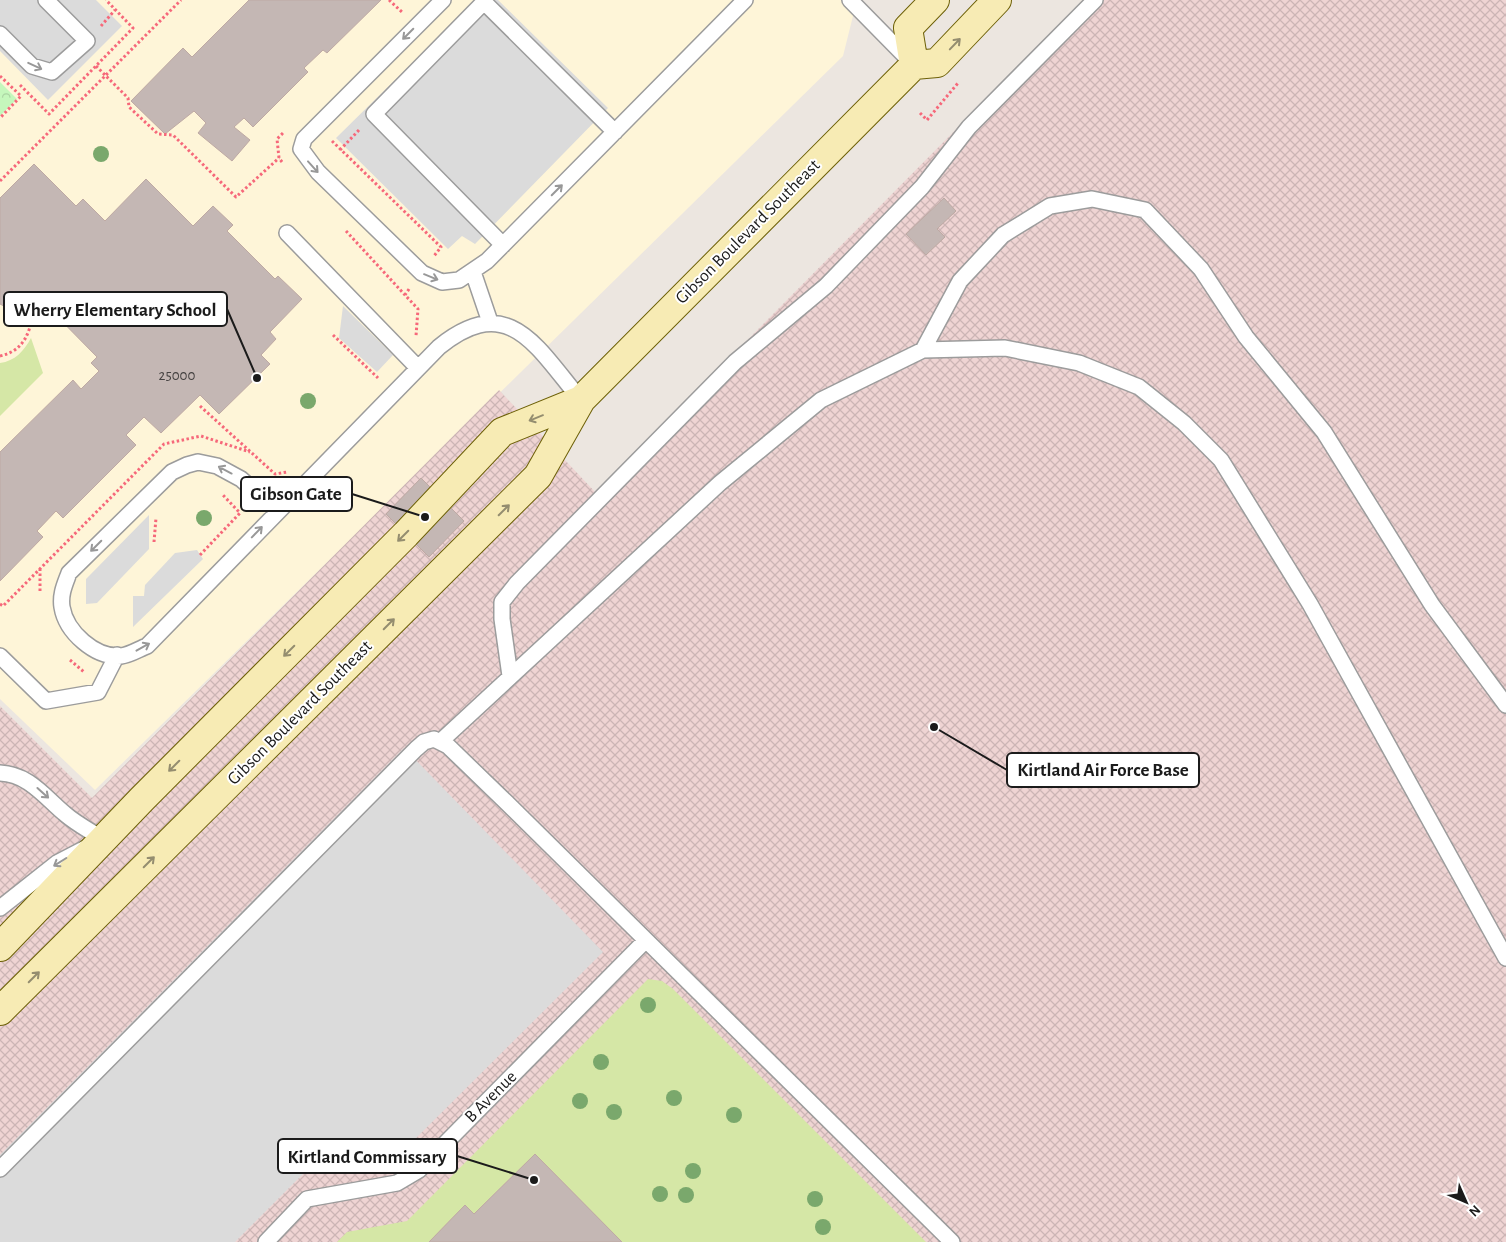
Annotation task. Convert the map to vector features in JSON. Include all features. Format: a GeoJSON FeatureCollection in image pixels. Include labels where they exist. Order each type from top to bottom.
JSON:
{"type":"FeatureCollection","features":[{"type":"Feature","properties":{"kind":"main road"},"geometry":{"type":"LineString","coordinates":[[935,0],[908,28],[914,65],[937,63],[998,0]]}},
{"type":"Feature","properties":{"kind":"main road","name":"Gibson Boulevard Southeast"},"geometry":{"type":"LineString","coordinates":[[0,1011],[538,476],[581,400],[914,65]]}},
{"type":"Feature","properties":{"kind":"main road","name":"Gibson Boulevard Southeast"},"geometry":{"type":"LineString","coordinates":[[0,947],[103,839],[406,534],[502,432],[581,400]]}},
{"type":"Feature","properties":{"kind":"lane"},"geometry":{"type":"LineString","coordinates":[[0,34],[32,66],[52,72],[87,41],[46,0]]}},
{"type":"Feature","properties":{"kind":"lane"},"geometry":{"type":"LineString","coordinates":[[443,0],[304,139],[301,149],[318,172],[415,269],[442,282],[459,280],[473,272],[503,245],[745,0]]}},
{"type":"Feature","properties":{"kind":"lane"},"geometry":{"type":"LineString","coordinates":[[850,0],[914,65]]}},
{"type":"Feature","properties":{"kind":"lane"},"geometry":{"type":"LineString","coordinates":[[510,676],[502,619],[502,602],[517,583],[734,362],[826,286],[922,187],[969,127],[1095,0]]}},
{"type":"Feature","properties":{"kind":"lane"},"geometry":{"type":"LineString","coordinates":[[503,245],[374,114],[484,2],[615,132]]}},
{"type":"Feature","properties":{"kind":"lane"},"geometry":{"type":"LineString","coordinates":[[924,350],[960,281],[1003,235],[1050,206],[1092,199],[1145,210],[1201,269],[1246,338],[1324,432],[1432,605],[1506,705]]}},
{"type":"Feature","properties":{"kind":"lane"},"geometry":{"type":"LineString","coordinates":[[287,233],[418,368]]}},
{"type":"Feature","properties":{"kind":"lane"},"geometry":{"type":"LineString","coordinates":[[473,272],[490,322]]}},
{"type":"Feature","properties":{"kind":"lane"},"geometry":{"type":"LineString","coordinates":[[277,511],[241,478],[217,466],[198,462],[172,472],[70,573],[62,590],[62,607],[68,624],[92,648],[106,654],[117,655],[147,646],[418,368],[458,331],[490,322],[509,325],[521,332],[581,400]]}},
{"type":"Feature","properties":{"kind":"lane"},"geometry":{"type":"LineString","coordinates":[[441,741],[720,483],[822,400],[924,350],[1004,348],[1079,364],[1139,387],[1184,423],[1221,460],[1310,604],[1506,958]]}},
{"type":"Feature","properties":{"kind":"lane"},"geometry":{"type":"LineString","coordinates":[[0,656],[46,701],[98,692],[117,655]]}},
{"type":"Feature","properties":{"kind":"lane"},"geometry":{"type":"LineString","coordinates":[[0,1169],[424,742],[434,739],[441,741],[952,1242]]}},
{"type":"Feature","properties":{"kind":"lane"},"geometry":{"type":"LineString","coordinates":[[0,773],[13,774],[40,789],[65,814],[103,839],[58,863],[0,908]]}},
{"type":"Feature","properties":{"kind":"lane","name":"B Avenue"},"geometry":{"type":"LineString","coordinates":[[266,1242],[307,1199],[397,1183],[419,1170],[646,941]]}},
{"type":"Feature","properties":{"kind":"path"},"geometry":{"type":"LineString","coordinates":[[0,181],[181,0]]}},
{"type":"Feature","properties":{"kind":"path"},"geometry":{"type":"LineString","coordinates":[[389,0],[403,13]]}},
{"type":"Feature","properties":{"kind":"path"},"geometry":{"type":"LineString","coordinates":[[96,66],[128,98],[129,107],[158,134],[173,136],[236,197],[279,158]]}},
{"type":"Feature","properties":{"kind":"path"},"geometry":{"type":"LineString","coordinates":[[0,76],[21,96],[0,118]]}},
{"type":"Feature","properties":{"kind":"path"},"geometry":{"type":"LineString","coordinates":[[340,150],[374,114]]}},
{"type":"Feature","properties":{"kind":"path"},"geometry":{"type":"LineString","coordinates":[[372,384],[416,339],[418,309],[404,295],[441,247]]}},
{"type":"Feature","properties":{"kind":"path"},"geometry":{"type":"LineString","coordinates":[[0,356],[19,348],[26,338],[30,327]]}},
{"type":"Feature","properties":{"kind":"path"},"geometry":{"type":"LineString","coordinates":[[333,335],[378,378]]}},
{"type":"Feature","properties":{"kind":"path"},"geometry":{"type":"LineString","coordinates":[[200,406],[275,474],[288,472],[294,465]]}},
{"type":"Feature","properties":{"kind":"path"},"geometry":{"type":"LineString","coordinates":[[200,555],[240,513],[221,493]]}},
{"type":"Feature","properties":{"kind":"path"},"geometry":{"type":"LineString","coordinates":[[154,542],[156,514]]}},
{"type":"Feature","properties":{"kind":"shaded area"},"geometry":{"type":"Polygon","coordinates":[[[0,0],[857,0],[843,56],[95,790],[0,699],[0,0]]]}},
{"type":"Feature","properties":{"kind":"shaded area"},"geometry":{"type":"Polygon","coordinates":[[[0,0],[96,0],[122,26],[48,100],[0,51],[0,0]]]}},
{"type":"Feature","properties":{"kind":"shaded area"},"geometry":{"type":"Polygon","coordinates":[[[476,0],[498,0],[608,108],[475,244],[462,236],[448,249],[336,138],[476,0]]]}},
{"type":"Feature","properties":{"kind":"shaded area"},"geometry":{"type":"Polygon","coordinates":[[[1084,0],[1506,0],[1506,1242],[0,1242],[0,706],[92,798],[499,390],[596,493],[1084,0]]]}},
{"type":"Feature","properties":{"kind":"shaded area"},"geometry":{"type":"Polygon","coordinates":[[[343,306],[393,355],[377,372],[339,338],[343,306]]]}},
{"type":"Feature","properties":{"kind":"shaded area"},"geometry":{"type":"Polygon","coordinates":[[[149,515],[149,549],[97,603],[86,604],[86,579],[149,515]]]}},
{"type":"Feature","properties":{"kind":"shaded area"},"geometry":{"type":"Polygon","coordinates":[[[197,550],[203,559],[133,627],[133,596],[144,596],[145,585],[175,553],[197,550]]]}},
{"type":"Feature","properties":{"kind":"shaded area"},"geometry":{"type":"Polygon","coordinates":[[[404,748],[603,952],[405,1149],[358,1159],[324,1153],[235,1242],[0,1242],[0,1155],[404,748]]]}},
{"type":"Feature","properties":{"kind":"green space"},"geometry":{"type":"Polygon","coordinates":[[[0,82],[17,99],[0,116],[0,82]]]}},
{"type":"Feature","properties":{"kind":"green space"},"geometry":{"type":"Polygon","coordinates":[[[31,338],[43,373],[0,416],[0,363],[18,355],[31,338]]]}},
{"type":"Feature","properties":{"kind":"green space"},"geometry":{"type":"Polygon","coordinates":[[[648,979],[662,981],[673,989],[926,1242],[622,1242],[535,1154],[474,1214],[465,1205],[429,1242],[337,1242],[347,1232],[407,1221],[648,979]]]}},
{"type":"Feature","properties":{"kind":"building"},"geometry":{"type":"Polygon","coordinates":[[[249,0],[381,0],[327,53],[323,50],[304,68],[308,72],[253,127],[244,118],[234,127],[250,140],[232,161],[198,133],[206,123],[194,111],[165,134],[131,101],[183,48],[192,57],[249,0]]]}},
{"type":"Feature","properties":{"kind":"building"},"geometry":{"type":"Polygon","coordinates":[[[34,164],[76,206],[83,199],[105,221],[146,179],[193,226],[213,206],[233,225],[227,231],[275,279],[278,276],[302,299],[270,332],[276,339],[261,355],[270,364],[219,414],[200,395],[161,433],[144,417],[126,435],[136,445],[63,518],[56,511],[37,531],[43,537],[0,581],[0,452],[73,380],[81,389],[99,371],[91,363],[97,357],[41,300],[24,317],[0,304],[0,198],[34,164]]]}},
{"type":"Feature","properties":{"kind":"building"},"geometry":{"type":"Polygon","coordinates":[[[944,198],[956,211],[937,229],[945,237],[926,255],[906,234],[944,198]]]}},
{"type":"Feature","properties":{"kind":"building"},"geometry":{"type":"Polygon","coordinates":[[[421,478],[464,521],[429,557],[386,514],[421,478]]]}},
{"type":"Feature","properties":{"kind":"building"},"geometry":{"type":"Polygon","coordinates":[[[535,1154],[622,1242],[429,1242],[465,1205],[474,1214],[535,1154]]]}},
{"type":"Feature","properties":{"kind":"place","name":"Wherry Elementary School"},"geometry":{"type":"Point","coordinates":[257,378]}},
{"type":"Feature","properties":{"kind":"place","name":"Gibson Gate"},"geometry":{"type":"Point","coordinates":[425,517]}},
{"type":"Feature","properties":{"kind":"place","name":"Kirtland Air Force Base"},"geometry":{"type":"Point","coordinates":[934,727]}},
{"type":"Feature","properties":{"kind":"place","name":"Kirtland Commissary"},"geometry":{"type":"Point","coordinates":[534,1180]}}]}
